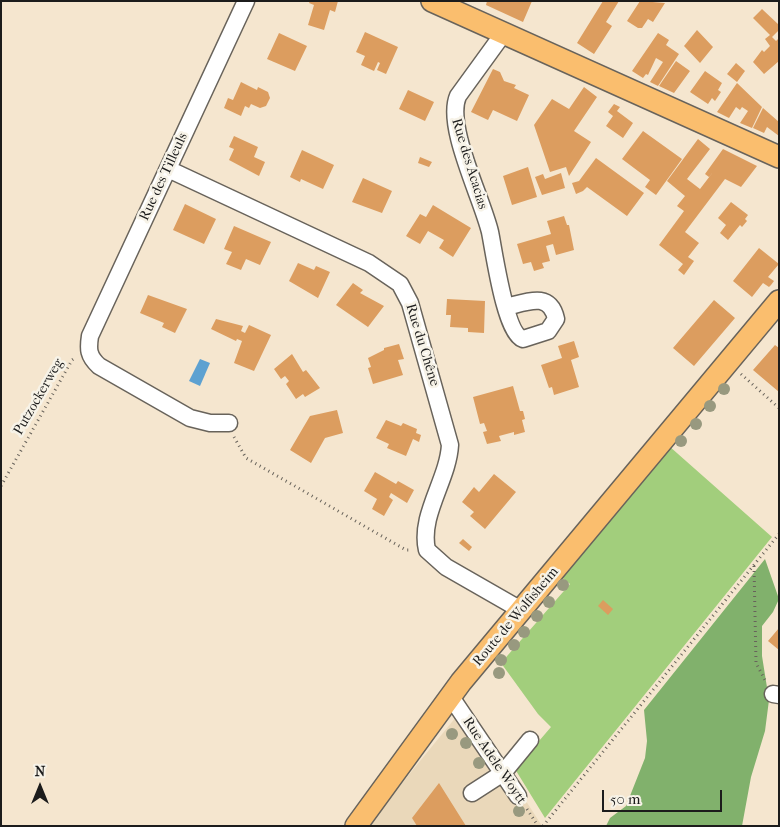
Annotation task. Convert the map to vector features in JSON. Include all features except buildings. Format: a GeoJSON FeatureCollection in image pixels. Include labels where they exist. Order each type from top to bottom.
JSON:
{"type":"FeatureCollection","features":[{"type":"Feature","properties":{"kind":"main road"},"geometry":{"type":"LineString","coordinates":[[432,1],[779,157]]}},
{"type":"Feature","properties":{"kind":"main road","name":"Route de Wolfisheim"},"geometry":{"type":"LineString","coordinates":[[356,826],[451,697],[521,610],[779,301]]}},
{"type":"Feature","properties":{"kind":"street","name":"Rue des Tilleuls"},"geometry":{"type":"LineString","coordinates":[[89,354],[90,336],[246,1]]}},
{"type":"Feature","properties":{"kind":"street","name":"Rue des Acacias"},"geometry":{"type":"LineString","coordinates":[[503,34],[458,96],[454,114],[455,123],[488,226],[506,307]]}},
{"type":"Feature","properties":{"kind":"street","name":"Rue du Chêne"},"geometry":{"type":"LineString","coordinates":[[168,169],[369,263],[390,275],[403,289],[415,315],[450,444],[447,464],[425,533],[427,550]]}},
{"type":"Feature","properties":{"kind":"street"},"geometry":{"type":"LineString","coordinates":[[89,354],[99,366],[190,418],[210,423],[229,423]]}},
{"type":"Feature","properties":{"kind":"street"},"geometry":{"type":"LineString","coordinates":[[427,550],[446,567],[521,610]]}},
{"type":"Feature","properties":{"kind":"street","name":"Rue Adele Woytt"},"geometry":{"type":"LineString","coordinates":[[451,697],[518,796]]}},
{"type":"Feature","properties":{"kind":"street"},"geometry":{"type":"LineString","coordinates":[[472,793],[502,773],[530,740]]}},
{"type":"Feature","properties":{"kind":"path","name":"Putzockerweg"},"geometry":{"type":"LineString","coordinates":[[1,486],[72,360],[89,354]]}},
{"type":"Feature","properties":{"kind":"path"},"geometry":{"type":"LineString","coordinates":[[728,362],[779,408]]}},
{"type":"Feature","properties":{"kind":"path"},"geometry":{"type":"LineString","coordinates":[[229,423],[236,443],[246,458],[406,550],[427,550]]}},
{"type":"Feature","properties":{"kind":"path"},"geometry":{"type":"LineString","coordinates":[[543,826],[779,534]]}},
{"type":"Feature","properties":{"kind":"path"},"geometry":{"type":"LineString","coordinates":[[754,566],[756,663],[776,694]]}},
{"type":"Feature","properties":{"kind":"path","name":"Rue Adele Woytt"},"geometry":{"type":"LineString","coordinates":[[518,796],[538,826]]}},
{"type":"Feature","properties":{"kind":"shaded area"},"geometry":{"type":"Polygon","coordinates":[[[465,706],[542,826],[367,826],[465,706]]]}},
{"type":"Feature","properties":{"kind":"green space"},"geometry":{"type":"Polygon","coordinates":[[[669,446],[772,537],[545,818],[515,769],[551,727],[538,714],[501,663],[570,584],[560,576],[669,446]]]}},
{"type":"Feature","properties":{"kind":"green space"},"geometry":{"type":"Polygon","coordinates":[[[765,559],[779,599],[773,612],[762,626],[762,656],[769,700],[765,731],[751,777],[742,826],[606,826],[610,818],[626,806],[645,758],[647,741],[644,710],[765,559]]]}},
{"type":"Feature","properties":{"kind":"water"},"geometry":{"type":"Polygon","coordinates":[[[200,359],[210,363],[200,386],[189,381],[200,359]]]}}]}
